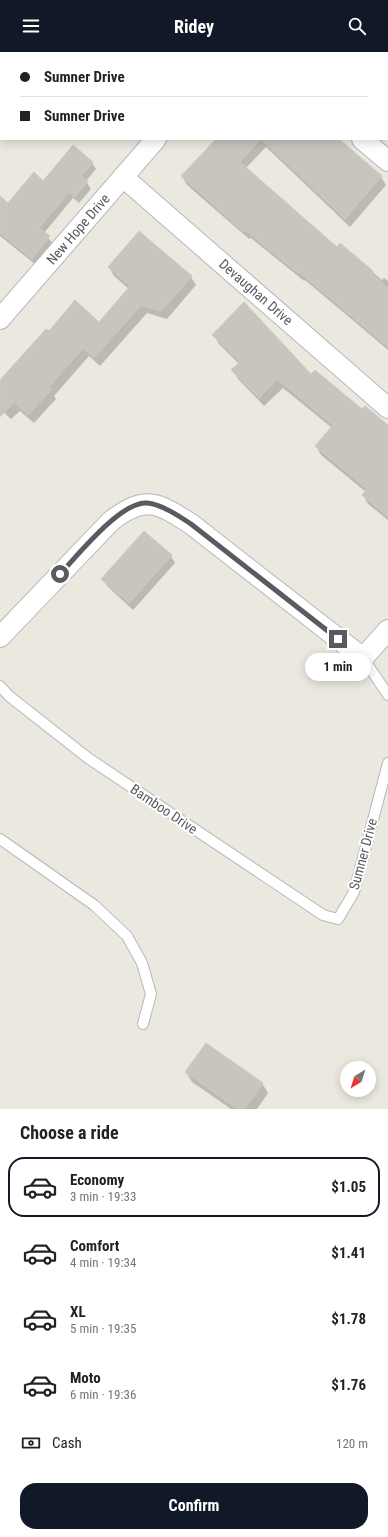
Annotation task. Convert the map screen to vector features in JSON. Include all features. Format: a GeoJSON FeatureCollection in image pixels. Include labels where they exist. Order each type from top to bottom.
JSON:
{"type":"FeatureCollection","features":[{"type":"Feature","properties":{"kind":"street","name":"New Hope Drive"},"geometry":{"type":"LineString","coordinates":[[0,319],[155,140]]}},
{"type":"Feature","properties":{"kind":"street"},"geometry":{"type":"LineString","coordinates":[[363,140],[388,161]]}},
{"type":"Feature","properties":{"kind":"street","name":"Devaughan Drive"},"geometry":{"type":"LineString","coordinates":[[123,177],[388,408]]}},
{"type":"Feature","properties":{"kind":"street"},"geometry":{"type":"LineString","coordinates":[[0,637],[111,521],[126,509],[146,503],[171,511],[191,524],[363,658],[388,630]]}},
{"type":"Feature","properties":{"kind":"lane"},"geometry":{"type":"LineString","coordinates":[[363,658],[388,695]]}},
{"type":"Feature","properties":{"kind":"lane","name":"Bamboo Drive"},"geometry":{"type":"LineString","coordinates":[[0,686],[9,696],[88,758],[323,915],[338,919]]}},
{"type":"Feature","properties":{"kind":"lane","name":"Sumner Drive"},"geometry":{"type":"LineString","coordinates":[[338,919],[354,892],[388,763]]}},
{"type":"Feature","properties":{"kind":"lane"},"geometry":{"type":"LineString","coordinates":[[0,839],[94,905],[127,936],[142,964],[151,994],[143,1024]]}},
{"type":"Feature","properties":{"kind":"building"},"geometry":{"type":"Polygon","coordinates":[[[215,140],[259,140],[240,162],[337,247],[340,243],[373,271],[371,273],[388,288],[388,347],[299,272],[298,273],[245,230],[244,232],[181,176],[215,140]]]}},
{"type":"Feature","properties":{"kind":"building"},"geometry":{"type":"Polygon","coordinates":[[[262,140],[340,140],[382,176],[345,219],[262,140]]]}},
{"type":"Feature","properties":{"kind":"building"},"geometry":{"type":"Polygon","coordinates":[[[73,145],[93,162],[81,176],[88,181],[75,197],[69,192],[39,228],[50,236],[32,259],[0,233],[0,196],[8,203],[34,172],[43,181],[73,145]]]}},
{"type":"Feature","properties":{"kind":"building"},"geometry":{"type":"Polygon","coordinates":[[[139,231],[192,276],[161,311],[141,305],[94,358],[83,348],[49,387],[52,389],[28,415],[14,402],[0,417],[0,380],[46,329],[49,331],[75,300],[99,322],[130,286],[108,267],[139,231]]]}},
{"type":"Feature","properties":{"kind":"building"},"geometry":{"type":"Polygon","coordinates":[[[244,302],[311,374],[315,370],[362,409],[365,406],[388,425],[388,517],[362,495],[367,489],[315,446],[333,425],[277,379],[259,398],[231,370],[240,362],[212,335],[244,302]]]}},
{"type":"Feature","properties":{"kind":"building"},"geometry":{"type":"Polygon","coordinates":[[[144,531],[172,555],[129,603],[101,579],[144,531]]]}},
{"type":"Feature","properties":{"kind":"building"},"geometry":{"type":"Polygon","coordinates":[[[206,1043],[263,1083],[244,1109],[238,1109],[185,1072],[206,1043]]]}},
{"type":"Feature","properties":{"kind":"route"},"geometry":{"type":"LineString","coordinates":[[60,574],[111,521],[126,509],[146,503],[171,511],[191,524],[338,639]]}}]}
